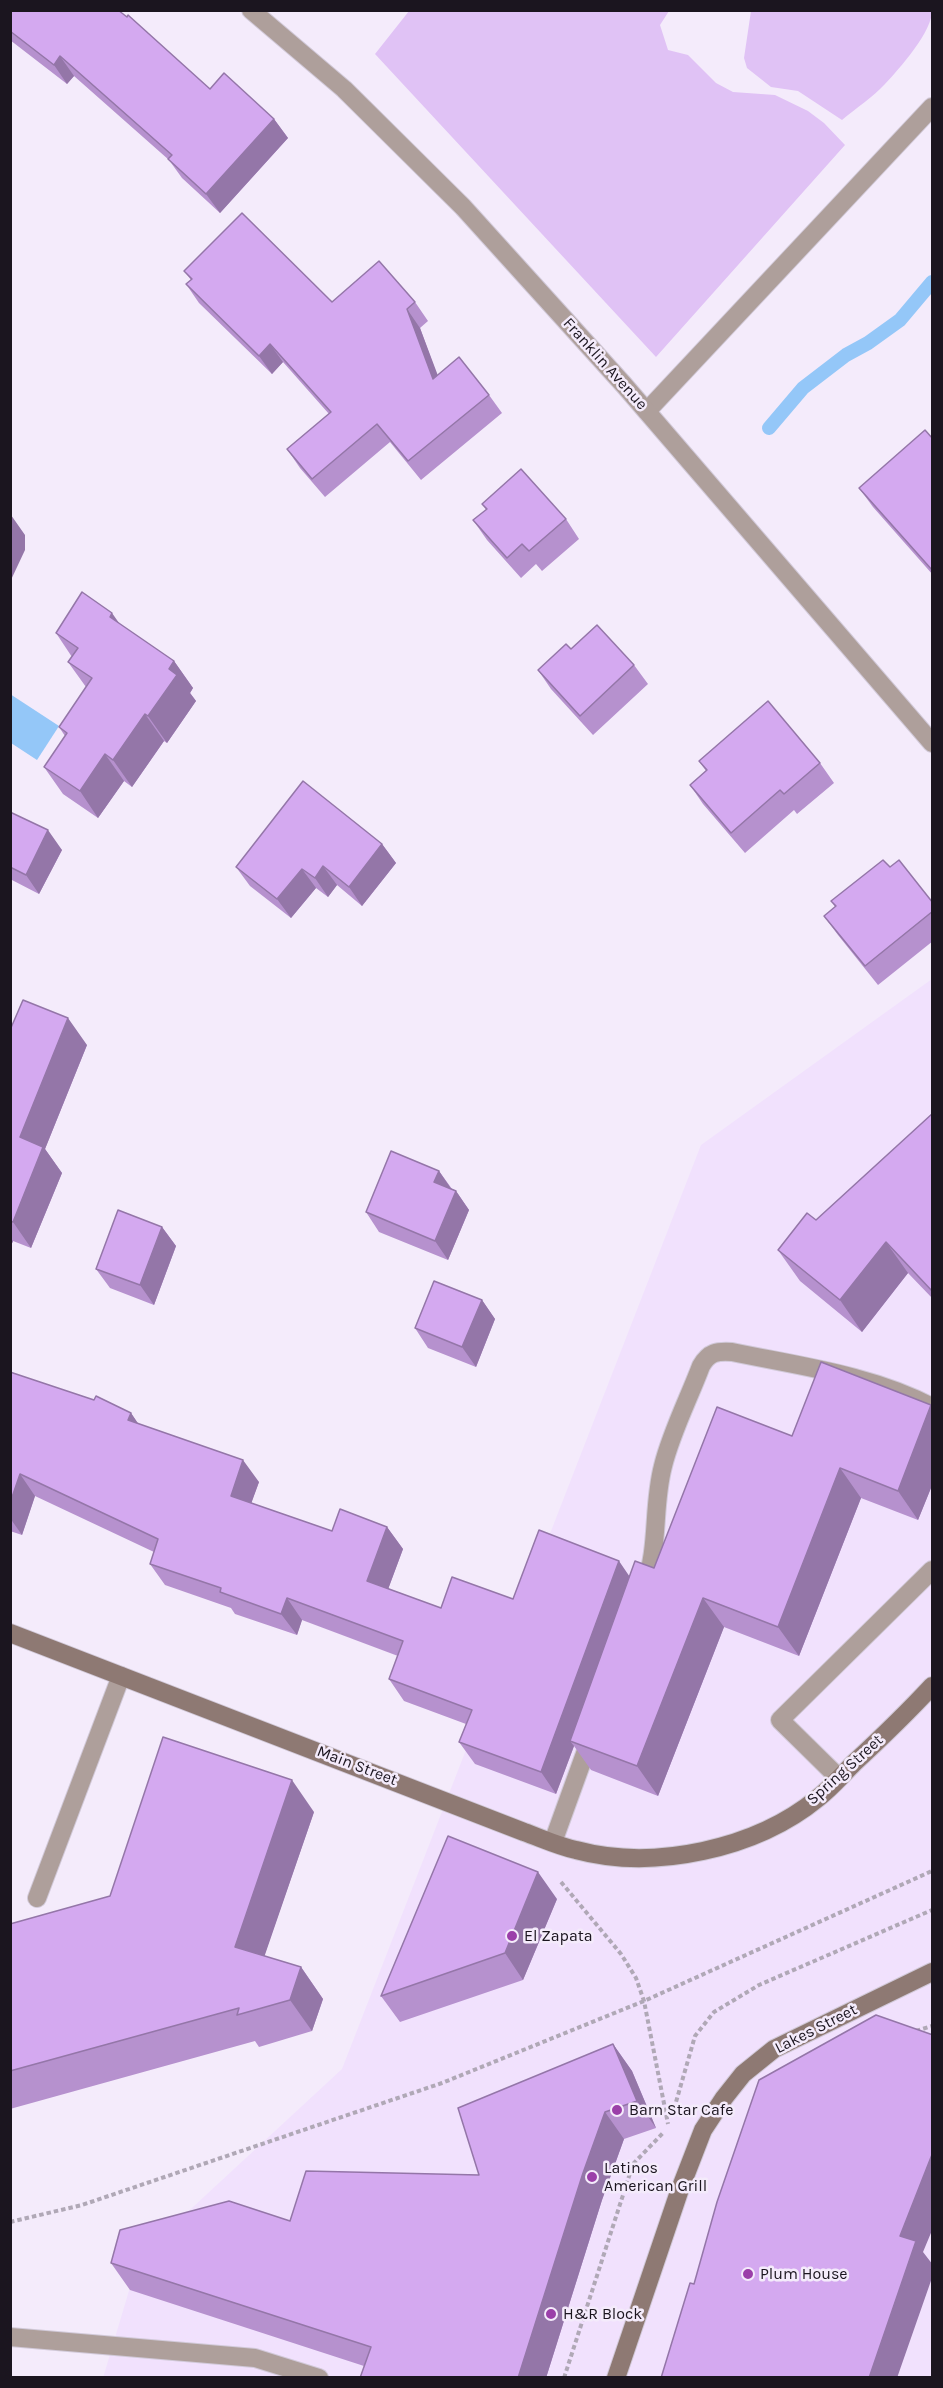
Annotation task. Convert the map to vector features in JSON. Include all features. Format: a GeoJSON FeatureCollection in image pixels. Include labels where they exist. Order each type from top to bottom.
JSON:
{"type":"FeatureCollection","features":[{"type":"Feature","properties":{"kind":"street","name":"Franklin Avenue"},"geometry":{"type":"LineString","coordinates":[[251,10],[344,89],[463,207],[647,411],[933,743]]}},
{"type":"Feature","properties":{"kind":"street"},"geometry":{"type":"LineString","coordinates":[[647,411],[933,107]]}},
{"type":"Feature","properties":{"kind":"street"},"geometry":{"type":"LineString","coordinates":[[637,1609],[654,1553],[658,1493],[663,1465],[701,1366],[707,1356],[718,1351],[732,1352],[850,1377],[900,1392],[933,1407]]}},
{"type":"Feature","properties":{"kind":"street"},"geometry":{"type":"LineString","coordinates":[[839,1778],[780,1720],[933,1570]]}},
{"type":"Feature","properties":{"kind":"street","name":"Main Street"},"geometry":{"type":"LineString","coordinates":[[10,1633],[576,1851],[656,1859],[712,1850]]}},
{"type":"Feature","properties":{"kind":"street"},"geometry":{"type":"LineString","coordinates":[[37,1898],[122,1676]]}},
{"type":"Feature","properties":{"kind":"street","name":"Spring Street"},"geometry":{"type":"LineString","coordinates":[[712,1850],[757,1833],[786,1819],[818,1799],[933,1686]]}},
{"type":"Feature","properties":{"kind":"street"},"geometry":{"type":"LineString","coordinates":[[553,1842],[597,1721]]}},
{"type":"Feature","properties":{"kind":"street","name":"Lakes Street"},"geometry":{"type":"LineString","coordinates":[[616,2378],[679,2192],[703,2130],[724,2098],[743,2074],[774,2049],[933,1972]]}},
{"type":"Feature","properties":{"kind":"street"},"geometry":{"type":"LineString","coordinates":[[10,2337],[255,2358],[319,2378]]}},
{"type":"Feature","properties":{"kind":"path"},"geometry":{"type":"LineString","coordinates":[[10,2222],[82,2205],[442,2083],[644,2001],[933,1871]]}},
{"type":"Feature","properties":{"kind":"path"},"geometry":{"type":"LineString","coordinates":[[559,1880],[621,1954],[636,1978],[644,2001],[668,2127]]}},
{"type":"Feature","properties":{"kind":"path"},"geometry":{"type":"LineString","coordinates":[[564,2378],[633,2164],[668,2127],[695,2036],[714,2013],[759,1985],[933,1910]]}},
{"type":"Feature","properties":{"kind":"path"},"geometry":{"type":"LineString","coordinates":[[906,2033],[933,2026]]}},
{"type":"Feature","properties":{"kind":"path"},"geometry":{"type":"LineString","coordinates":[[915,2031],[924,2034]]}},
{"type":"Feature","properties":{"kind":"shaded area"},"geometry":{"type":"Polygon","coordinates":[[[932,10],[927,28],[906,60],[880,89],[842,120],[798,91],[771,87],[747,68],[744,58],[751,11],[932,10]]]}},
{"type":"Feature","properties":{"kind":"shaded area"},"geometry":{"type":"Polygon","coordinates":[[[409,11],[669,11],[660,25],[668,50],[688,55],[716,83],[733,92],[775,95],[808,111],[824,123],[845,145],[656,357],[375,54],[409,11]]]}},
{"type":"Feature","properties":{"kind":"shaded area"},"geometry":{"type":"Polygon","coordinates":[[[932,979],[932,2377],[103,2378],[139,2257],[342,2069],[701,1145],[932,979]]]}},
{"type":"Feature","properties":{"kind":"water"},"geometry":{"type":"Polygon","coordinates":[[[10,694],[59,726],[37,760],[11,743],[10,694]]]}},
{"type":"Feature","properties":{"kind":"building"},"geometry":{"type":"Polygon","coordinates":[[[10,10],[118,10],[127,17],[128,15],[210,89],[224,73],[274,119],[206,194],[168,159],[172,155],[60,56],[54,65],[10,31],[10,10]]]}},
{"type":"Feature","properties":{"kind":"building"},"geometry":{"type":"Polygon","coordinates":[[[242,213],[332,302],[379,261],[415,302],[407,309],[433,379],[459,357],[489,395],[408,461],[377,424],[312,479],[287,449],[331,412],[270,344],[259,356],[186,284],[192,279],[184,271],[242,213]]]}},
{"type":"Feature","properties":{"kind":"building"},"geometry":{"type":"Polygon","coordinates":[[[925,430],[933,439],[933,571],[859,488],[925,430]]]}},
{"type":"Feature","properties":{"kind":"building"},"geometry":{"type":"Polygon","coordinates":[[[521,469],[566,519],[529,551],[522,544],[507,558],[473,520],[487,509],[482,504],[521,469]]]}},
{"type":"Feature","properties":{"kind":"building"},"geometry":{"type":"Polygon","coordinates":[[[82,592],[112,613],[110,617],[174,661],[169,669],[177,675],[148,716],[145,714],[113,760],[105,754],[80,791],[44,767],[67,733],[59,727],[92,678],[68,662],[78,648],[56,633],[82,592]]]}},
{"type":"Feature","properties":{"kind":"building"},"geometry":{"type":"Polygon","coordinates":[[[597,625],[634,665],[580,716],[538,670],[566,644],[571,649],[597,625]]]}},
{"type":"Feature","properties":{"kind":"building"},"geometry":{"type":"Polygon","coordinates":[[[768,701],[820,763],[784,794],[780,790],[731,833],[690,785],[707,770],[699,761],[768,701]]]}},
{"type":"Feature","properties":{"kind":"building"},"geometry":{"type":"Polygon","coordinates":[[[303,781],[382,844],[349,887],[323,866],[315,878],[302,869],[277,899],[236,867],[303,781]]]}},
{"type":"Feature","properties":{"kind":"building"},"geometry":{"type":"Polygon","coordinates":[[[10,812],[48,830],[26,875],[10,867],[10,812]]]}},
{"type":"Feature","properties":{"kind":"building"},"geometry":{"type":"Polygon","coordinates":[[[883,860],[890,867],[899,860],[933,903],[933,911],[865,966],[824,916],[836,906],[831,901],[883,860]]]}},
{"type":"Feature","properties":{"kind":"building"},"geometry":{"type":"Polygon","coordinates":[[[23,1000],[68,1018],[20,1137],[43,1147],[13,1222],[10,1221],[10,1030],[23,1000]]]}},
{"type":"Feature","properties":{"kind":"building"},"geometry":{"type":"Polygon","coordinates":[[[933,1113],[933,1292],[886,1242],[840,1300],[778,1250],[807,1213],[816,1220],[933,1113]]]}},
{"type":"Feature","properties":{"kind":"building"},"geometry":{"type":"Polygon","coordinates":[[[391,1151],[439,1171],[434,1182],[456,1191],[435,1241],[366,1212],[391,1151]]]}},
{"type":"Feature","properties":{"kind":"building"},"geometry":{"type":"Polygon","coordinates":[[[118,1210],[162,1227],[140,1285],[96,1269],[118,1210]]]}},
{"type":"Feature","properties":{"kind":"building"},"geometry":{"type":"Polygon","coordinates":[[[434,1281],[482,1300],[462,1347],[415,1328],[434,1281]]]}},
{"type":"Feature","properties":{"kind":"building"},"geometry":{"type":"Polygon","coordinates":[[[821,1362],[931,1405],[898,1491],[840,1468],[778,1627],[703,1598],[637,1766],[570,1741],[635,1561],[654,1568],[717,1407],[792,1436],[821,1362]]]}},
{"type":"Feature","properties":{"kind":"building"},"geometry":{"type":"Polygon","coordinates":[[[10,1372],[94,1400],[96,1396],[131,1413],[128,1420],[243,1460],[231,1496],[332,1531],[340,1509],[387,1527],[367,1581],[441,1608],[452,1577],[513,1599],[539,1530],[619,1561],[541,1772],[459,1742],[472,1710],[389,1679],[403,1641],[287,1598],[281,1614],[220,1592],[221,1588],[150,1564],[158,1539],[20,1474],[10,1503],[10,1372]]]}},
{"type":"Feature","properties":{"kind":"building"},"geometry":{"type":"Polygon","coordinates":[[[163,1737],[292,1780],[235,1947],[301,1967],[290,2000],[237,2015],[239,2008],[10,2071],[10,1924],[110,1896],[163,1737]]]}},
{"type":"Feature","properties":{"kind":"building"},"geometry":{"type":"Polygon","coordinates":[[[448,1836],[538,1872],[505,1953],[381,1996],[448,1836]]]}},
{"type":"Feature","properties":{"kind":"building"},"geometry":{"type":"Polygon","coordinates":[[[876,2015],[933,2035],[933,2152],[900,2236],[916,2241],[869,2378],[661,2378],[690,2283],[694,2284],[717,2202],[759,2080],[876,2015]]]}},
{"type":"Feature","properties":{"kind":"building"},"geometry":{"type":"Polygon","coordinates":[[[613,2044],[637,2101],[605,2112],[583,2173],[518,2378],[360,2378],[371,2347],[111,2263],[120,2230],[229,2201],[290,2221],[306,2171],[479,2175],[458,2108],[613,2044]]]}},
{"type":"Feature","properties":{"kind":"waterway"},"geometry":{"type":"LineString","coordinates":[[769,428],[803,388],[846,355],[868,343],[900,320],[932,282]]}},
{"type":"Feature","properties":{"kind":"place","name":"El Zapata"},"geometry":{"type":"Point","coordinates":[512,1936]}},
{"type":"Feature","properties":{"kind":"place","name":"Barn Star Cafe"},"geometry":{"type":"Point","coordinates":[617,2110]}},
{"type":"Feature","properties":{"kind":"place","name":"Latinos American Grill"},"geometry":{"type":"Point","coordinates":[592,2177]}},
{"type":"Feature","properties":{"kind":"place","name":"Plum House"},"geometry":{"type":"Point","coordinates":[748,2274]}},
{"type":"Feature","properties":{"kind":"place","name":"H&R Block"},"geometry":{"type":"Point","coordinates":[551,2314]}}]}
